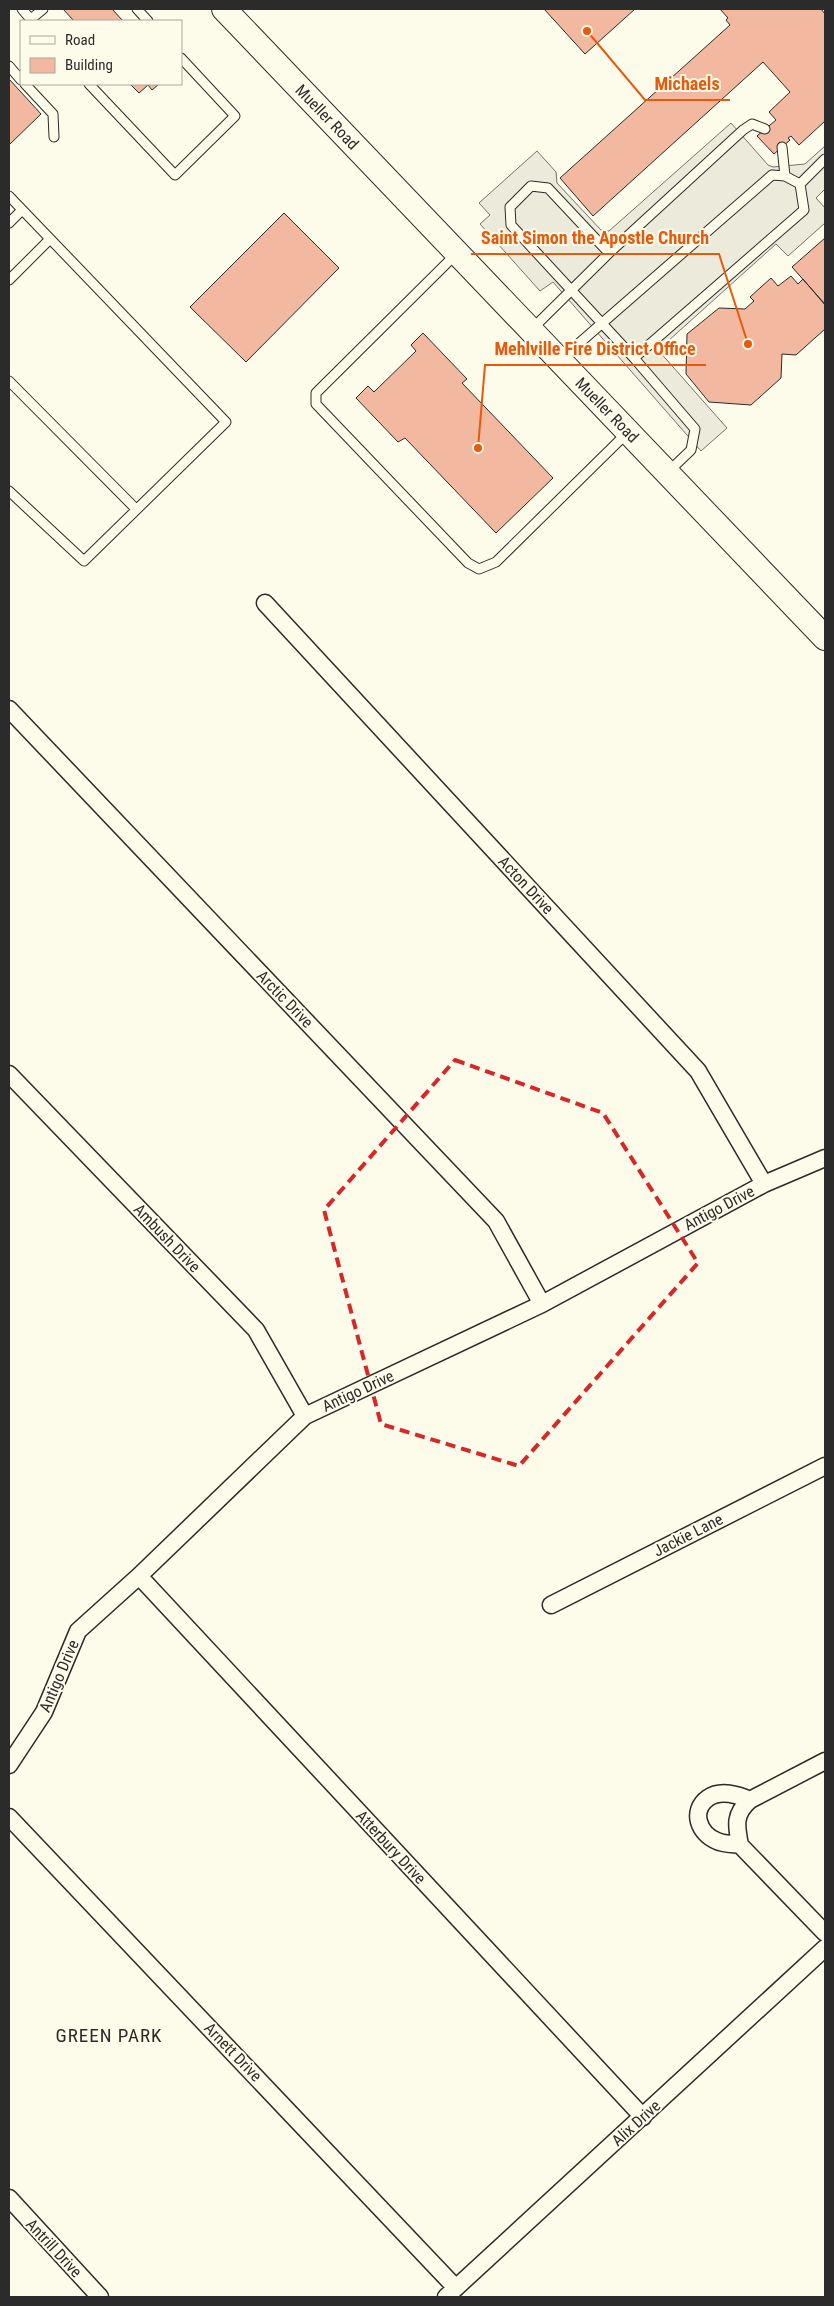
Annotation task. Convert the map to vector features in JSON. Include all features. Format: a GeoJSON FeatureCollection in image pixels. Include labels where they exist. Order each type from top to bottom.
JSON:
{"type":"FeatureCollection","features":[{"type":"Feature","properties":{"kind":"street","name":"Mueller Road"},"geometry":{"type":"LineString","coordinates":[[224,9],[825,638]]}},
{"type":"Feature","properties":{"kind":"street","name":"Acton Drive"},"geometry":{"type":"LineString","coordinates":[[265,603],[698,1071],[764,1184]]}},
{"type":"Feature","properties":{"kind":"street","name":"Arctic Drive"},"geometry":{"type":"LineString","coordinates":[[9,709],[496,1221],[542,1304]]}},
{"type":"Feature","properties":{"kind":"street","name":"Ambush Drive"},"geometry":{"type":"LineString","coordinates":[[9,1074],[256,1330],[305,1416]]}},
{"type":"Feature","properties":{"kind":"street","name":"Antigo Drive"},"geometry":{"type":"LineString","coordinates":[[9,1765],[44,1712],[78,1630],[139,1576],[305,1416],[542,1304],[764,1184],[825,1158]]}},
{"type":"Feature","properties":{"kind":"street","name":"Jackie Lane"},"geometry":{"type":"LineString","coordinates":[[551,1605],[825,1466]]}},
{"type":"Feature","properties":{"kind":"street","name":"Atterbury Drive"},"geometry":{"type":"LineString","coordinates":[[139,1576],[643,2117]]}},
{"type":"Feature","properties":{"kind":"street"},"geometry":{"type":"LineString","coordinates":[[825,1761],[750,1800],[741,1808],[736,1826],[740,1845],[825,1933]]}},
{"type":"Feature","properties":{"kind":"street"},"geometry":{"type":"LineString","coordinates":[[740,1845],[718,1842],[707,1836],[699,1826],[699,1810],[709,1797],[723,1794],[734,1794],[750,1800]]}},
{"type":"Feature","properties":{"kind":"street","name":"Arnett Drive"},"geometry":{"type":"LineString","coordinates":[[9,1817],[451,2293]]}},
{"type":"Feature","properties":{"kind":"street","name":"Alix Drive"},"geometry":{"type":"LineString","coordinates":[[451,2293],[825,1948]]}},
{"type":"Feature","properties":{"kind":"street","name":"Antrill Drive"},"geometry":{"type":"LineString","coordinates":[[9,2198],[100,2297]]}},
{"type":"Feature","properties":{"kind":"lane"},"geometry":{"type":"LineString","coordinates":[[22,9],[31,20],[43,9]]}},
{"type":"Feature","properties":{"kind":"lane"},"geometry":{"type":"LineString","coordinates":[[137,9],[147,20]]}},
{"type":"Feature","properties":{"kind":"lane"},"geometry":{"type":"LineString","coordinates":[[90,85],[175,175],[235,116],[182,59]]}},
{"type":"Feature","properties":{"kind":"lane"},"geometry":{"type":"LineString","coordinates":[[9,66],[20,79]]}},
{"type":"Feature","properties":{"kind":"lane"},"geometry":{"type":"LineString","coordinates":[[26,85],[53,114],[54,138]]}},
{"type":"Feature","properties":{"kind":"lane"},"geometry":{"type":"LineString","coordinates":[[531,331],[609,253],[743,130],[752,124],[765,129]]}},
{"type":"Feature","properties":{"kind":"lane"},"geometry":{"type":"LineString","coordinates":[[782,147],[784,176]]}},
{"type":"Feature","properties":{"kind":"lane"},"geometry":{"type":"LineString","coordinates":[[800,184],[825,159]]}},
{"type":"Feature","properties":{"kind":"lane"},"geometry":{"type":"LineString","coordinates":[[560,360],[772,175],[784,176],[800,184]]}},
{"type":"Feature","properties":{"kind":"lane"},"geometry":{"type":"LineString","coordinates":[[634,358],[804,210],[800,184]]}},
{"type":"Feature","properties":{"kind":"lane"},"geometry":{"type":"LineString","coordinates":[[609,253],[548,188],[531,186],[510,207],[511,225],[634,358],[695,429],[691,450],[667,473]]}},
{"type":"Feature","properties":{"kind":"lane"},"geometry":{"type":"LineString","coordinates":[[9,196],[226,422],[84,561],[9,490]]}},
{"type":"Feature","properties":{"kind":"lane"},"geometry":{"type":"LineString","coordinates":[[9,223],[22,210]]}},
{"type":"Feature","properties":{"kind":"lane"},"geometry":{"type":"LineString","coordinates":[[9,280],[50,238]]}},
{"type":"Feature","properties":{"kind":"lane"},"geometry":{"type":"LineString","coordinates":[[458,252],[316,393],[316,404],[468,563],[479,569],[496,562],[628,432]]}},
{"type":"Feature","properties":{"kind":"lane"},"geometry":{"type":"LineString","coordinates":[[9,380],[136,509]]}},
{"type":"Feature","properties":{"kind":"highlighted area"},"geometry":{"type":"Polygon","coordinates":[[[455,1060],[603,1113],[698,1263],[519,1466],[381,1424],[324,1210],[455,1060]]]}},
{"type":"Feature","properties":{"kind":"shaded area"},"geometry":{"type":"Polygon","coordinates":[[[731,123],[768,165],[773,167],[805,164],[825,146],[825,189],[816,198],[825,208],[825,223],[788,256],[776,244],[658,350],[727,428],[701,451],[553,282],[540,291],[480,224],[490,215],[479,203],[537,151],[556,172],[557,183],[601,230],[609,231],[731,123]]]}},
{"type":"Feature","properties":{"kind":"building"},"geometry":{"type":"Polygon","coordinates":[[[63,9],[112,9],[122,20],[73,20],[63,9]]]}},
{"type":"Feature","properties":{"kind":"building"},"geometry":{"type":"Polygon","coordinates":[[[544,9],[635,9],[585,54],[544,9]]]}},
{"type":"Feature","properties":{"kind":"building"},"geometry":{"type":"Polygon","coordinates":[[[720,9],[821,9],[825,14],[825,123],[799,145],[791,136],[788,138],[790,140],[774,154],[757,136],[776,120],[769,112],[790,92],[763,62],[593,216],[560,178],[730,25],[726,20],[728,18],[720,9]]]}},
{"type":"Feature","properties":{"kind":"building"},"geometry":{"type":"Polygon","coordinates":[[[9,79],[41,114],[9,145],[9,79]]]}},
{"type":"Feature","properties":{"kind":"building"},"geometry":{"type":"Polygon","coordinates":[[[131,85],[148,85],[139,93],[131,85]]]}},
{"type":"Feature","properties":{"kind":"building"},"geometry":{"type":"Polygon","coordinates":[[[148,85],[158,85],[152,90],[148,85]]]}},
{"type":"Feature","properties":{"kind":"building"},"geometry":{"type":"Polygon","coordinates":[[[284,213],[339,268],[246,362],[190,307],[284,213]]]}},
{"type":"Feature","properties":{"kind":"building"},"geometry":{"type":"Polygon","coordinates":[[[825,238],[825,301],[824,303],[792,267],[825,238]]]}},
{"type":"Feature","properties":{"kind":"building"},"geometry":{"type":"Polygon","coordinates":[[[791,276],[798,284],[803,279],[825,305],[825,329],[796,355],[782,354],[781,378],[751,405],[709,402],[686,374],[687,334],[719,308],[745,309],[754,301],[750,297],[771,278],[778,286],[791,276]]]}},
{"type":"Feature","properties":{"kind":"building"},"geometry":{"type":"Polygon","coordinates":[[[423,333],[467,379],[462,383],[553,478],[496,533],[405,438],[398,442],[356,398],[368,386],[374,392],[416,351],[411,345],[423,333]]]}},
{"type":"Feature","properties":{"kind":"place","name":"Michaels"},"geometry":{"type":"Point","coordinates":[587,31]}},
{"type":"Feature","properties":{"kind":"place","name":"Saint Simon the Apostle Church"},"geometry":{"type":"Point","coordinates":[748,344]}},
{"type":"Feature","properties":{"kind":"place","name":"Mehlville Fire District Office"},"geometry":{"type":"Point","coordinates":[478,448]}},
{"type":"Feature","properties":{"kind":"district","name":"GREEN PARK"},"geometry":{"type":"Point","coordinates":[109,2035]}}]}
